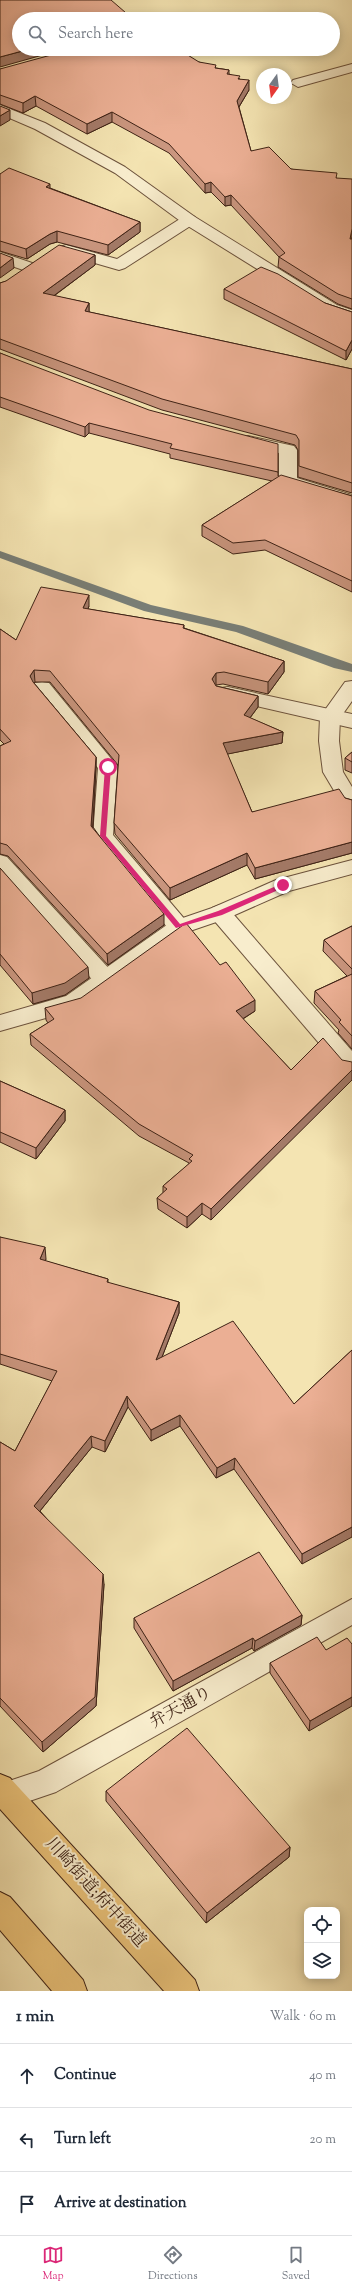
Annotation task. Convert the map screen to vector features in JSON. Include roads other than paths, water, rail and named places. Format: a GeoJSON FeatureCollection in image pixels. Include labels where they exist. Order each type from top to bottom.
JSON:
{"type":"FeatureCollection","features":[{"type":"Feature","properties":{"kind":"main road","name":"川崎街道;府中街道"},"geometry":{"type":"LineString","coordinates":[[3,1792],[184,1991]]}},
{"type":"Feature","properties":{"kind":"main road"},"geometry":{"type":"LineString","coordinates":[[0,1906],[72,1991]]}},
{"type":"Feature","properties":{"kind":"street"},"geometry":{"type":"LineString","coordinates":[[298,83],[352,68]]}},
{"type":"Feature","properties":{"kind":"street"},"geometry":{"type":"LineString","coordinates":[[0,109],[40,126],[120,170],[190,220],[331,308],[352,316]]}},
{"type":"Feature","properties":{"kind":"street"},"geometry":{"type":"LineString","coordinates":[[12,279],[56,248],[119,265],[190,220]]}},
{"type":"Feature","properties":{"kind":"street"},"geometry":{"type":"LineString","coordinates":[[0,257],[40,259]]}},
{"type":"Feature","properties":{"kind":"street"},"geometry":{"type":"LineString","coordinates":[[230,436],[288,450],[288,481],[352,502]]}},
{"type":"Feature","properties":{"kind":"street"},"geometry":{"type":"LineString","coordinates":[[352,687],[330,717],[329,741],[333,772],[352,804]]}},
{"type":"Feature","properties":{"kind":"street"},"geometry":{"type":"LineString","coordinates":[[42,688],[108,767],[103,836],[178,927]]}},
{"type":"Feature","properties":{"kind":"street"},"geometry":{"type":"LineString","coordinates":[[222,691],[352,721]]}},
{"type":"Feature","properties":{"kind":"street"},"geometry":{"type":"LineString","coordinates":[[0,862],[105,979]]}},
{"type":"Feature","properties":{"kind":"street"},"geometry":{"type":"LineString","coordinates":[[0,1023],[73,1002],[178,927],[220,913],[283,885],[352,867]]}},
{"type":"Feature","properties":{"kind":"street"},"geometry":{"type":"LineString","coordinates":[[220,913],[350,1064]]}},
{"type":"Feature","properties":{"kind":"street","name":"弁天通り"},"geometry":{"type":"LineString","coordinates":[[3,1792],[46,1782],[210,1692],[352,1611]]}},
{"type":"Feature","properties":{"kind":"waterway"},"geometry":{"type":"LineString","coordinates":[[0,554],[148,608],[239,629],[338,665],[352,668]]}}]}
